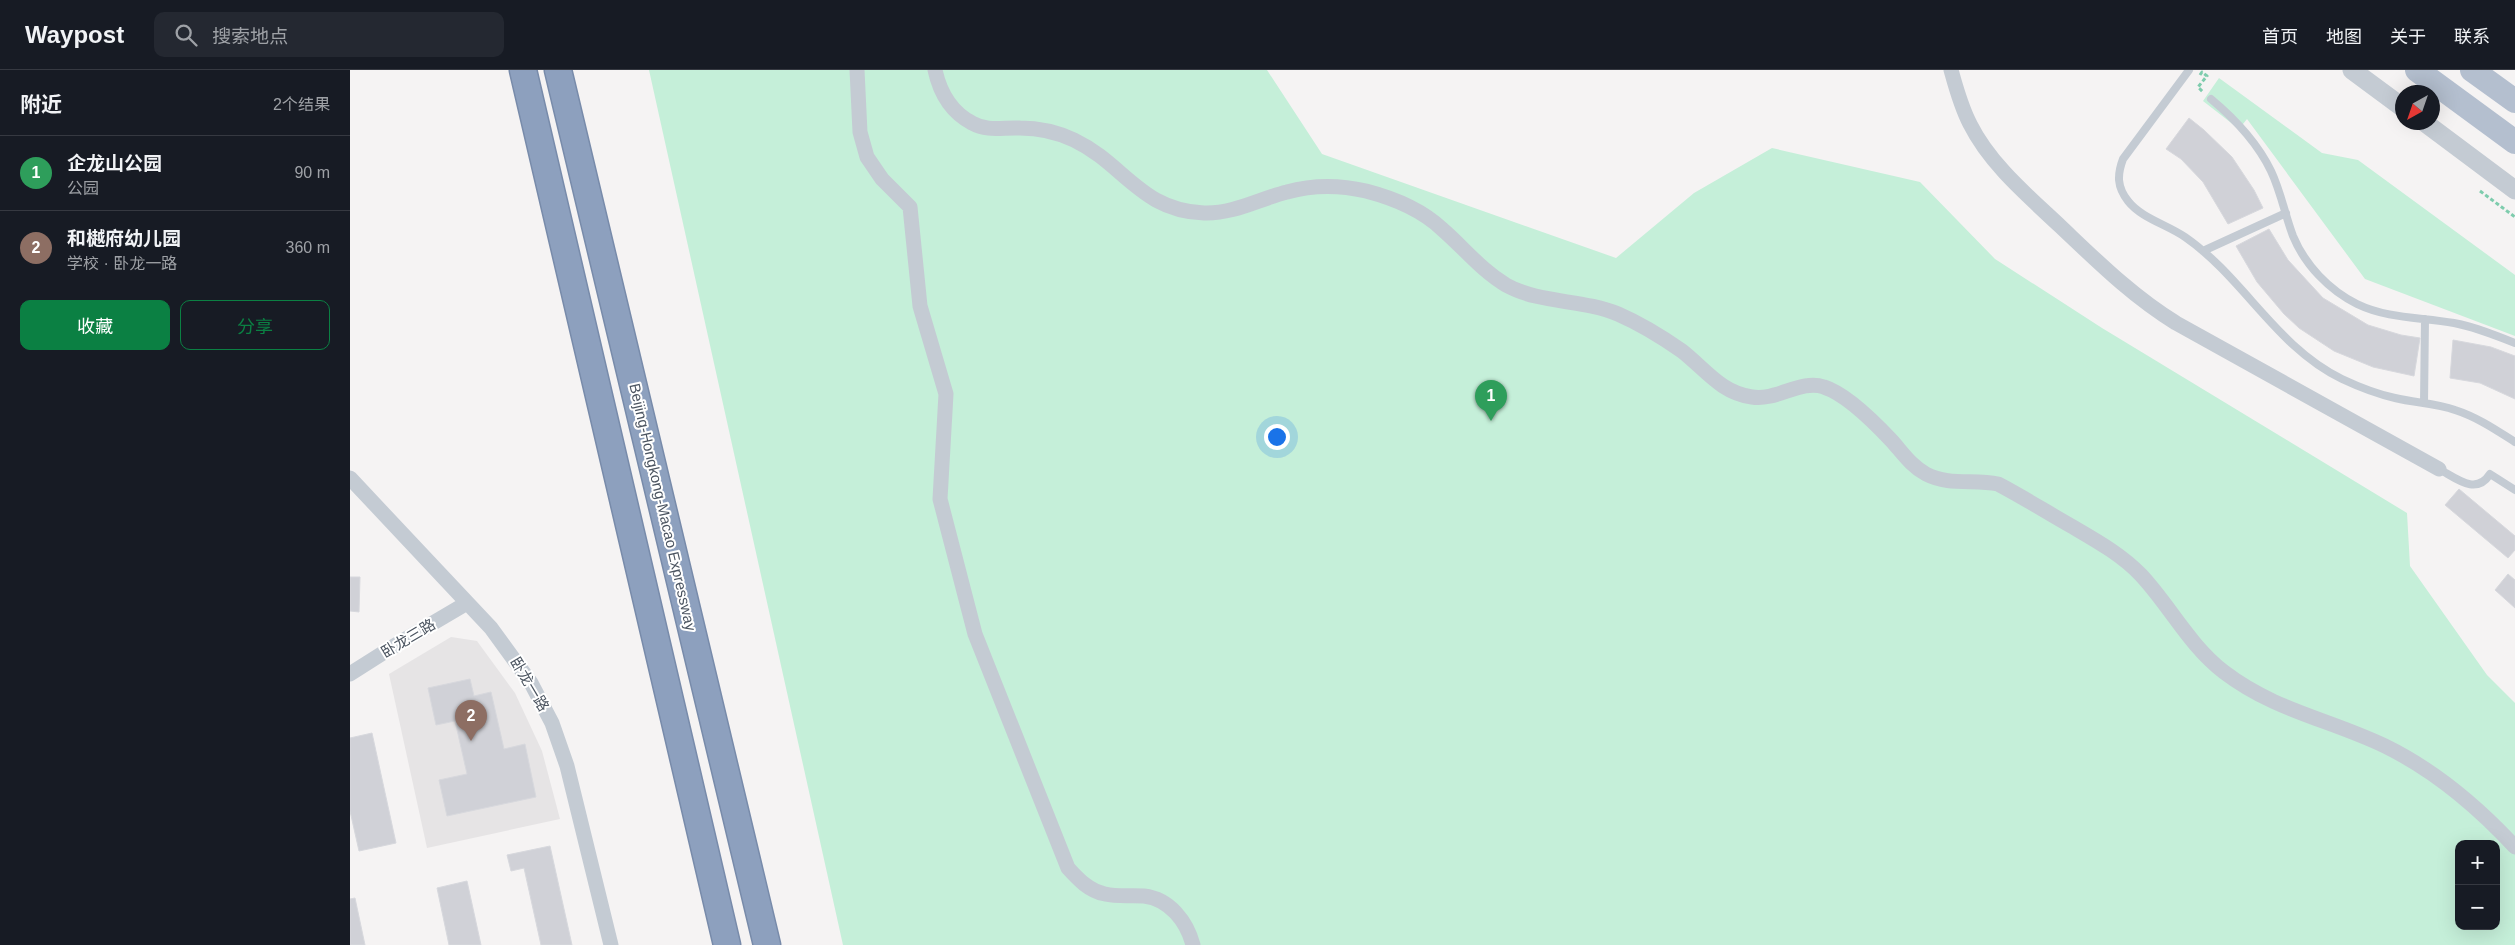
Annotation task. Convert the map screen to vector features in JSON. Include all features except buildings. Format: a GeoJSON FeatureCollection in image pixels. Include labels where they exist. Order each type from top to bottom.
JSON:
{"type":"FeatureCollection","features":[{"type":"Feature","properties":{"kind":"highway"},"geometry":{"type":"LineString","coordinates":[[523,70],[727,945]]}},
{"type":"Feature","properties":{"kind":"highway","name":"Beijing-Hongkong-Macao Expressway"},"geometry":{"type":"LineString","coordinates":[[558,70],[767,945]]}},
{"type":"Feature","properties":{"kind":"highway"},"geometry":{"type":"LineString","coordinates":[[571,70],[578,149]]}},
{"type":"Feature","properties":{"kind":"main road"},"geometry":{"type":"LineString","coordinates":[[2417,70],[2515,142]]}},
{"type":"Feature","properties":{"kind":"main road"},"geometry":{"type":"LineString","coordinates":[[2481,76],[2515,90]]}},
{"type":"Feature","properties":{"kind":"main road"},"geometry":{"type":"LineString","coordinates":[[2481,76],[2515,101]]}},
{"type":"Feature","properties":{"kind":"street"},"geometry":{"type":"LineString","coordinates":[[857,70],[860,132],[867,157],[882,179],[910,207],[920,306],[946,394],[940,499],[975,634],[1068,868],[1083,884],[1104,894],[1146,896],[1165,904],[1180,916],[1190,933],[1193,945]]}},
{"type":"Feature","properties":{"kind":"street"},"geometry":{"type":"LineString","coordinates":[[935,70],[944,96],[957,114],[975,125],[996,130],[1018,128],[1044,130],[1068,138],[1092,149],[1112,165],[1130,184],[1152,199],[1177,209],[1204,213],[1231,210],[1288,191],[1319,187],[1352,188],[1383,195],[1413,208],[1440,226],[1484,271],[1509,287],[1538,297],[1577,302],[1616,313],[1652,330],[1685,354],[1714,381],[1733,392],[1753,398],[1775,397],[1809,385],[1824,386],[1850,403],[1874,424],[1908,460],[1924,473],[1945,481],[1983,480],[1998,484],[2121,557],[2156,592],[2194,644],[2223,671],[2255,693],[2290,711],[2328,723],[2384,746],[2422,767],[2458,792],[2490,820],[2515,847]]}},
{"type":"Feature","properties":{"kind":"street"},"geometry":{"type":"LineString","coordinates":[[1951,70],[1970,124],[1986,150],[2030,198],[2129,290],[2176,323],[2439,469]]}},
{"type":"Feature","properties":{"kind":"street"},"geometry":{"type":"LineString","coordinates":[[2352,70],[2395,102]]}},
{"type":"Feature","properties":{"kind":"street"},"geometry":{"type":"LineString","coordinates":[[2435,130],[2515,190]]}},
{"type":"Feature","properties":{"kind":"street","name":"卧龙一路"},"geometry":{"type":"LineString","coordinates":[[350,478],[467,603],[519,664],[552,723],[566,766],[611,945]]}},
{"type":"Feature","properties":{"kind":"street","name":"卧龙三路"},"geometry":{"type":"LineString","coordinates":[[350,674],[467,603]]}},
{"type":"Feature","properties":{"kind":"lane"},"geometry":{"type":"LineString","coordinates":[[2188,72],[2123,159],[2118,172],[2119,186],[2128,202],[2143,214],[2184,237],[2203,251],[2237,284],[2271,325],[2315,363],[2367,390],[2454,410],[2482,421],[2515,442]]}},
{"type":"Feature","properties":{"kind":"lane"},"geometry":{"type":"LineString","coordinates":[[2211,99],[2245,131],[2258,150],[2280,191],[2293,236],[2304,257],[2319,275],[2337,291],[2357,304],[2378,313],[2402,318],[2425,319],[2456,324],[2515,343]]}},
{"type":"Feature","properties":{"kind":"lane"},"geometry":{"type":"LineString","coordinates":[[2203,251],[2286,214]]}},
{"type":"Feature","properties":{"kind":"lane"},"geometry":{"type":"LineString","coordinates":[[2424,403],[2425,319]]}},
{"type":"Feature","properties":{"kind":"lane"},"geometry":{"type":"LineString","coordinates":[[2439,469],[2468,484],[2477,486],[2485,482],[2490,474],[2515,490]]}},
{"type":"Feature","properties":{"kind":"path"},"geometry":{"type":"LineString","coordinates":[[2188,72],[2194,82],[2202,72],[2207,76],[2198,87],[2211,99]]}},
{"type":"Feature","properties":{"kind":"path"},"geometry":{"type":"LineString","coordinates":[[2480,190],[2515,217]]}},
{"type":"Feature","properties":{"kind":"shaded area"},"geometry":{"type":"Polygon","coordinates":[[[451,637],[477,641],[515,693],[542,751],[560,819],[427,848],[389,674],[451,637]]]}},
{"type":"Feature","properties":{"kind":"green space"},"geometry":{"type":"Polygon","coordinates":[[[649,70],[1267,70],[1322,154],[1616,258],[1694,193],[1772,148],[1920,182],[1995,259],[2102,328],[2407,513],[2410,566],[2487,675],[2515,703],[2515,945],[843,945],[649,70]]]}},
{"type":"Feature","properties":{"kind":"green space"},"geometry":{"type":"Polygon","coordinates":[[[2219,78],[2322,153],[2358,160],[2515,275],[2515,336],[2365,279],[2247,119],[2239,129],[2203,101],[2219,78]]]}},
{"type":"Feature","properties":{"kind":"place","name":"企龙山公园"},"geometry":{"type":"Point","coordinates":[1491,421]}},
{"type":"Feature","properties":{"kind":"place","name":"和樾府幼儿园"},"geometry":{"type":"Point","coordinates":[471,741]}}]}
